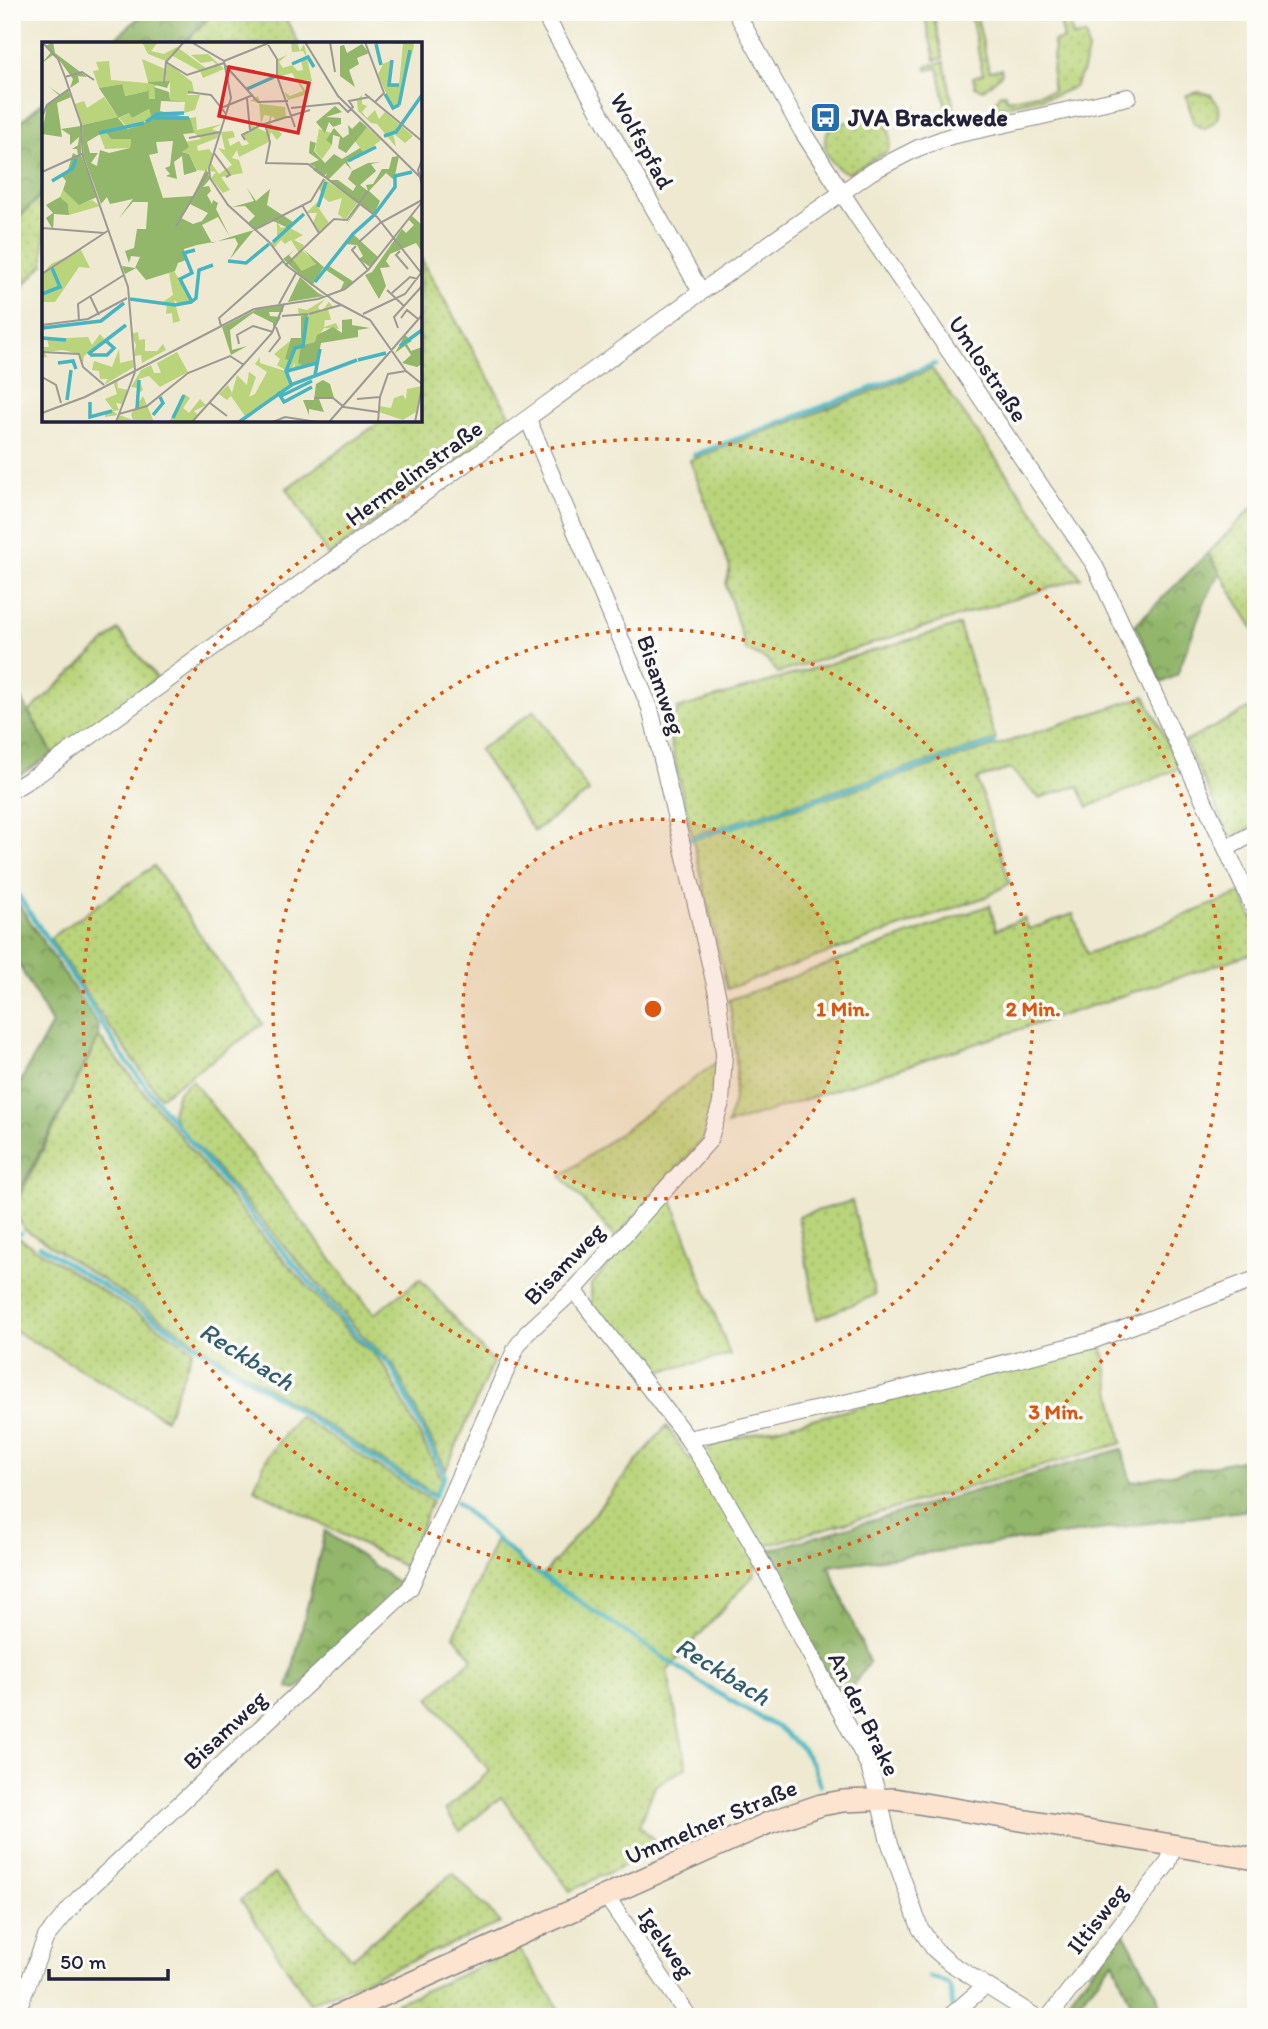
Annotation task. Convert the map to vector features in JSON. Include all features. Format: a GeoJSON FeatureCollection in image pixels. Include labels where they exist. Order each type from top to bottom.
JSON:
{"type":"FeatureCollection","features":[{"type":"Feature","properties":{"kind":"main road","name":"Ummelner Straße"},"geometry":{"type":"LineString","coordinates":[[335,2017],[768,1823],[821,1805],[879,1798],[959,1808],[1256,1859]]}},
{"type":"Feature","properties":{"kind":"street","name":"Wolfspfad"},"geometry":{"type":"LineString","coordinates":[[543,12],[701,292]]}},
{"type":"Feature","properties":{"kind":"street","name":"Umlostraße"},"geometry":{"type":"LineString","coordinates":[[736,12],[802,131],[1094,564],[1256,913]]}},
{"type":"Feature","properties":{"kind":"street"},"geometry":{"type":"LineString","coordinates":[[841,191],[891,161],[935,141],[982,128],[1128,97]]}},
{"type":"Feature","properties":{"kind":"street","name":"Hermelinstraße"},"geometry":{"type":"LineString","coordinates":[[12,790],[51,765],[841,191]]}},
{"type":"Feature","properties":{"kind":"street","name":"Bisamweg"},"geometry":{"type":"LineString","coordinates":[[15,2017],[46,1937],[79,1898],[410,1588],[516,1348],[527,1333],[574,1290],[709,1141],[721,1103],[724,1054],[718,998],[650,708],[528,419]]}},
{"type":"Feature","properties":{"kind":"street"},"geometry":{"type":"LineString","coordinates":[[1227,848],[1256,832]]}},
{"type":"Feature","properties":{"kind":"street"},"geometry":{"type":"LineString","coordinates":[[688,1439],[879,1395],[1094,1340],[1256,1279]]}},
{"type":"Feature","properties":{"kind":"street","name":"An der Brake"},"geometry":{"type":"LineString","coordinates":[[574,1290],[688,1439],[752,1544],[868,1764],[888,1838],[920,1928],[934,1949],[985,1986],[1036,2017]]}},
{"type":"Feature","properties":{"kind":"street","name":"Iltisweg"},"geometry":{"type":"LineString","coordinates":[[1049,2017],[1168,1863],[1174,1846]]}},
{"type":"Feature","properties":{"kind":"street","name":"Igelweg"},"geometry":{"type":"LineString","coordinates":[[606,1896],[689,2017]]}},
{"type":"Feature","properties":{"kind":"street"},"geometry":{"type":"LineString","coordinates":[[949,2017],[985,1986]]}},
{"type":"Feature","properties":{"kind":"green space"},"geometry":{"type":"Polygon","coordinates":[[[145,12],[213,12],[185,42],[111,42],[145,12]]]}},
{"type":"Feature","properties":{"kind":"green space"},"geometry":{"type":"Polygon","coordinates":[[[214,12],[282,12],[298,42],[186,42],[214,12]]]}},
{"type":"Feature","properties":{"kind":"green space"},"geometry":{"type":"Polygon","coordinates":[[[933,12],[943,58],[935,60],[924,14],[933,12]]]}},
{"type":"Feature","properties":{"kind":"green space"},"geometry":{"type":"Polygon","coordinates":[[[970,12],[976,12],[989,71],[1001,69],[1002,73],[983,90],[975,87],[973,77],[983,74],[970,12]]]}},
{"type":"Feature","properties":{"kind":"green space"},"geometry":{"type":"Polygon","coordinates":[[[1058,12],[1068,12],[1073,37],[1086,35],[1088,51],[1082,73],[1074,87],[1056,95],[996,108],[1000,94],[1005,93],[1007,100],[1053,91],[1053,42],[1064,39],[1058,12]]]}},
{"type":"Feature","properties":{"kind":"green space"},"geometry":{"type":"Polygon","coordinates":[[[944,62],[955,113],[966,112],[967,115],[938,121],[948,117],[938,68],[927,70],[926,66],[944,62]]]}},
{"type":"Feature","properties":{"kind":"green space"},"geometry":{"type":"Polygon","coordinates":[[[1199,92],[1211,95],[1219,107],[1217,120],[1205,129],[1194,124],[1186,95],[1199,92]]]}},
{"type":"Feature","properties":{"kind":"green space"},"geometry":{"type":"Polygon","coordinates":[[[42,103],[42,193],[12,225],[12,129],[42,103]]]}},
{"type":"Feature","properties":{"kind":"green space"},"geometry":{"type":"Polygon","coordinates":[[[873,114],[883,120],[889,130],[887,152],[849,173],[842,170],[827,154],[827,133],[831,127],[873,114]]]}},
{"type":"Feature","properties":{"kind":"green space"},"geometry":{"type":"Polygon","coordinates":[[[42,194],[42,266],[12,297],[12,225],[42,194]]]}},
{"type":"Feature","properties":{"kind":"green space"},"geometry":{"type":"Polygon","coordinates":[[[422,261],[513,421],[328,556],[287,488],[380,422],[422,422],[422,261]]]}},
{"type":"Feature","properties":{"kind":"green space"},"geometry":{"type":"Polygon","coordinates":[[[932,369],[1081,578],[778,673],[767,660],[746,650],[726,585],[730,568],[690,460],[932,369]]]}},
{"type":"Feature","properties":{"kind":"green space"},"geometry":{"type":"Polygon","coordinates":[[[1256,504],[1256,633],[1208,553],[1256,504]]]}},
{"type":"Feature","properties":{"kind":"green space"},"geometry":{"type":"Polygon","coordinates":[[[1208,553],[1220,572],[1204,603],[1177,675],[1161,683],[1135,625],[1208,553]]]}},
{"type":"Feature","properties":{"kind":"green space"},"geometry":{"type":"Polygon","coordinates":[[[959,625],[996,740],[692,836],[665,717],[678,713],[677,709],[959,625]]]}},
{"type":"Feature","properties":{"kind":"green space"},"geometry":{"type":"Polygon","coordinates":[[[118,630],[157,678],[53,754],[29,712],[118,630]]]}},
{"type":"Feature","properties":{"kind":"green space"},"geometry":{"type":"Polygon","coordinates":[[[12,683],[53,754],[12,780],[12,683]]]}},
{"type":"Feature","properties":{"kind":"green space"},"geometry":{"type":"Polygon","coordinates":[[[1145,696],[1180,768],[1088,807],[1078,786],[1039,798],[1011,769],[977,779],[1010,883],[988,896],[727,989],[693,840],[1145,696]]]}},
{"type":"Feature","properties":{"kind":"green space"},"geometry":{"type":"Polygon","coordinates":[[[1256,705],[1256,825],[1231,838],[1185,742],[1256,705]]]}},
{"type":"Feature","properties":{"kind":"green space"},"geometry":{"type":"Polygon","coordinates":[[[535,710],[589,792],[534,831],[479,750],[535,710]]]}},
{"type":"Feature","properties":{"kind":"green space"},"geometry":{"type":"Polygon","coordinates":[[[154,866],[263,1024],[160,1097],[95,1007],[50,938],[154,866]]]}},
{"type":"Feature","properties":{"kind":"green space"},"geometry":{"type":"Polygon","coordinates":[[[1241,893],[1256,926],[1256,952],[727,1125],[736,1079],[729,1000],[990,905],[996,930],[1024,918],[1029,929],[1073,914],[1087,954],[1241,893]]]}},
{"type":"Feature","properties":{"kind":"green space"},"geometry":{"type":"Polygon","coordinates":[[[12,894],[98,1025],[99,1037],[12,1206],[12,1097],[52,1024],[12,953],[12,894]]]}},
{"type":"Feature","properties":{"kind":"green space"},"geometry":{"type":"Polygon","coordinates":[[[99,1037],[257,1230],[354,1338],[386,1368],[442,1479],[435,1494],[23,1228],[14,1208],[99,1037]]]}},
{"type":"Feature","properties":{"kind":"green space"},"geometry":{"type":"Polygon","coordinates":[[[717,1062],[714,1106],[704,1138],[616,1238],[561,1176],[717,1062]]]}},
{"type":"Feature","properties":{"kind":"green space"},"geometry":{"type":"Polygon","coordinates":[[[192,1080],[374,1314],[420,1279],[493,1362],[446,1470],[393,1364],[360,1333],[178,1125],[172,1113],[178,1092],[192,1080]]]}},
{"type":"Feature","properties":{"kind":"green space"},"geometry":{"type":"Polygon","coordinates":[[[670,1195],[730,1355],[648,1374],[592,1306],[591,1285],[670,1195]]]}},
{"type":"Feature","properties":{"kind":"green space"},"geometry":{"type":"Polygon","coordinates":[[[852,1201],[875,1295],[817,1319],[798,1216],[852,1201]]]}},
{"type":"Feature","properties":{"kind":"green space"},"geometry":{"type":"Polygon","coordinates":[[[19,1238],[193,1349],[166,1419],[12,1329],[12,1240],[19,1238]]]}},
{"type":"Feature","properties":{"kind":"green space"},"geometry":{"type":"Polygon","coordinates":[[[1102,1346],[1122,1443],[761,1547],[753,1576],[667,1671],[687,1767],[655,1786],[639,1826],[662,1847],[570,1891],[501,1797],[460,1831],[445,1810],[490,1771],[429,1698],[473,1658],[454,1636],[496,1539],[542,1577],[666,1426],[690,1460],[717,1443],[1102,1346]]]}},
{"type":"Feature","properties":{"kind":"green space"},"geometry":{"type":"Polygon","coordinates":[[[298,1416],[432,1501],[405,1567],[254,1489],[266,1459],[298,1416]]]}},
{"type":"Feature","properties":{"kind":"green space"},"geometry":{"type":"Polygon","coordinates":[[[1122,1449],[1131,1482],[1256,1457],[1256,1509],[829,1566],[869,1662],[842,1702],[762,1552],[1122,1449]]]}},
{"type":"Feature","properties":{"kind":"green space"},"geometry":{"type":"Polygon","coordinates":[[[325,1531],[406,1588],[296,1690],[288,1688],[325,1531]]]}},
{"type":"Feature","properties":{"kind":"green space"},"geometry":{"type":"Polygon","coordinates":[[[453,1873],[501,1923],[310,2003],[241,1900],[274,1874],[352,1958],[453,1873]]]}},
{"type":"Feature","properties":{"kind":"green space"},"geometry":{"type":"Polygon","coordinates":[[[1123,1932],[1156,1992],[1164,2017],[1137,2017],[1113,1961],[1067,2017],[1054,2017],[1123,1932]]]}},
{"type":"Feature","properties":{"kind":"green space"},"geometry":{"type":"Polygon","coordinates":[[[519,1949],[565,2017],[365,2017],[519,1949]]]}},
{"type":"Feature","properties":{"kind":"waterway"},"geometry":{"type":"LineString","coordinates":[[694,455],[935,364]]}},
{"type":"Feature","properties":{"kind":"waterway"},"geometry":{"type":"LineString","coordinates":[[690,839],[994,743]]}},
{"type":"Feature","properties":{"kind":"waterway"},"geometry":{"type":"LineString","coordinates":[[12,886],[121,1054],[165,1111],[262,1228],[357,1336],[390,1364],[445,1476],[434,1497],[40,1246]]}},
{"type":"Feature","properties":{"kind":"waterway","name":"Reckbach"},"geometry":{"type":"LineString","coordinates":[[12,1234],[21,1233]]}},
{"type":"Feature","properties":{"kind":"waterway","name":"Reckbach"},"geometry":{"type":"LineString","coordinates":[[456,1502],[524,1564],[709,1688],[782,1730],[803,1750],[813,1765],[820,1785]]}},
{"type":"Feature","properties":{"kind":"waterway","name":"Reckbach"},"geometry":{"type":"LineString","coordinates":[[929,1977],[942,1980],[949,1986],[952,2006]]}},
{"type":"Feature","properties":{"kind":"place","name":"JVA Brackwede"},"geometry":{"type":"Point","coordinates":[825,118]}}]}
